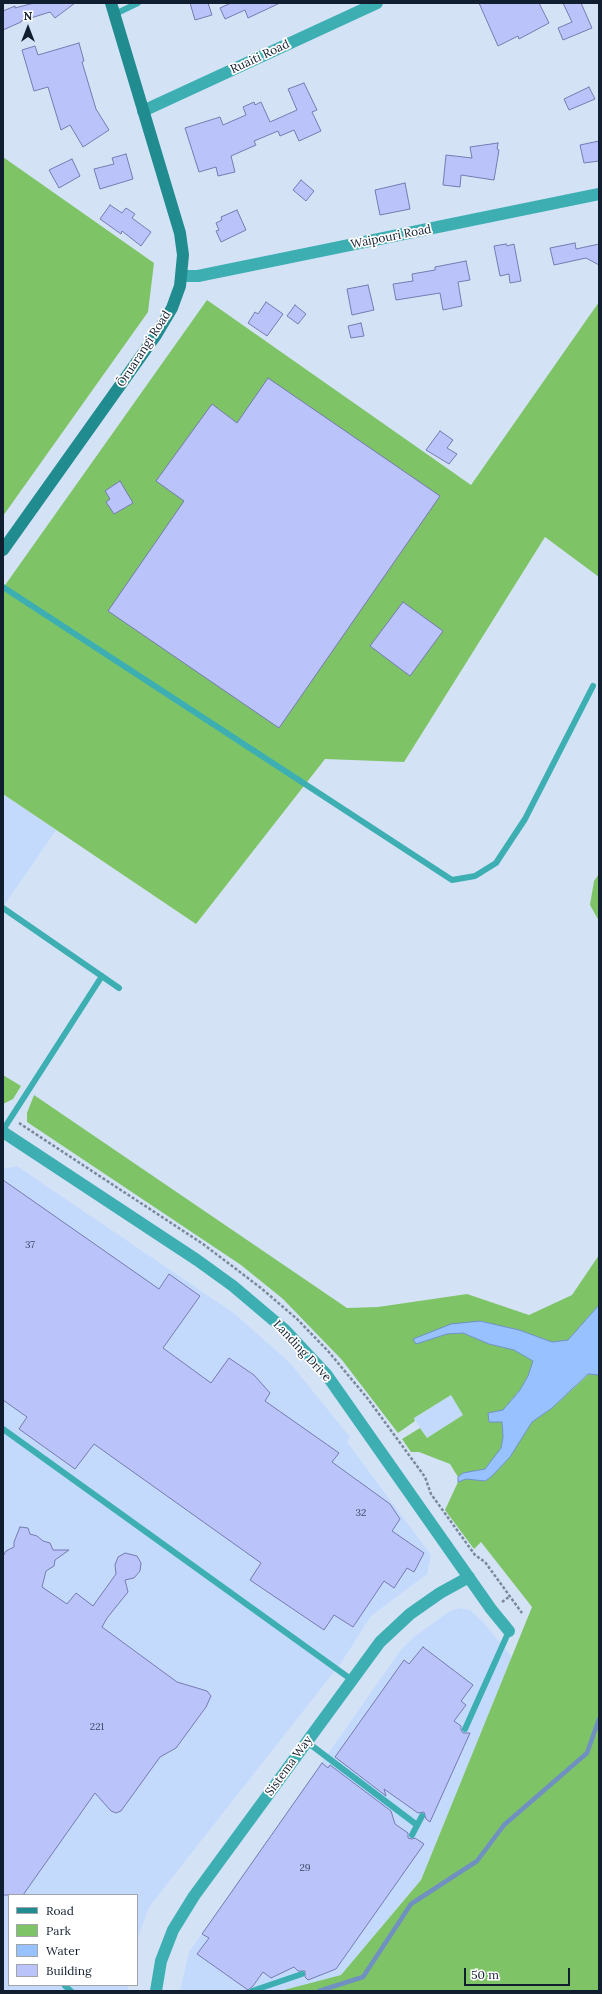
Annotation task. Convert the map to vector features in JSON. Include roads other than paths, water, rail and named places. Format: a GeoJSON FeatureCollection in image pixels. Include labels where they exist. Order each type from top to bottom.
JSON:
{"type":"FeatureCollection","features":[{"type":"Feature","properties":{"kind":"street","name":"Ruaiti Road"},"geometry":{"type":"LineString","coordinates":[[144,111],[376,3]]}},
{"type":"Feature","properties":{"kind":"street","name":"Ōruarangi Road"},"geometry":{"type":"LineString","coordinates":[[3,550],[156,334],[177,296],[182,276],[183,255],[180,233],[113,8]]}},
{"type":"Feature","properties":{"kind":"street","name":"Waipouri Road"},"geometry":{"type":"LineString","coordinates":[[182,276],[198,276],[599,194]]}},
{"type":"Feature","properties":{"kind":"street","name":"Landing Drive"},"geometry":{"type":"LineString","coordinates":[[3,1131],[197,1260],[233,1286],[285,1330],[326,1374],[469,1577],[509,1631]]}},
{"type":"Feature","properties":{"kind":"street","name":"Sistema Way"},"geometry":{"type":"LineString","coordinates":[[156,1991],[161,1961],[173,1930],[194,1896],[380,1642],[394,1627],[440,1593],[469,1577]]}},
{"type":"Feature","properties":{"kind":"lane"},"geometry":{"type":"LineString","coordinates":[[113,8],[138,3]]}},
{"type":"Feature","properties":{"kind":"lane"},"geometry":{"type":"LineString","coordinates":[[3,587],[452,880],[475,876],[496,863],[525,819],[593,686]]}},
{"type":"Feature","properties":{"kind":"lane"},"geometry":{"type":"LineString","coordinates":[[3,908],[119,988]]}},
{"type":"Feature","properties":{"kind":"lane"},"geometry":{"type":"LineString","coordinates":[[3,1131],[102,976]]}},
{"type":"Feature","properties":{"kind":"lane"},"geometry":{"type":"LineString","coordinates":[[3,1429],[352,1680]]}},
{"type":"Feature","properties":{"kind":"lane"},"geometry":{"type":"LineString","coordinates":[[465,1729],[509,1631]]}},
{"type":"Feature","properties":{"kind":"lane"},"geometry":{"type":"LineString","coordinates":[[307,1742],[417,1824]]}},
{"type":"Feature","properties":{"kind":"lane"},"geometry":{"type":"LineString","coordinates":[[412,1835],[422,1816]]}},
{"type":"Feature","properties":{"kind":"lane"},"geometry":{"type":"LineString","coordinates":[[252,1991],[302,1974]]}},
{"type":"Feature","properties":{"kind":"lane"},"geometry":{"type":"LineString","coordinates":[[65,1986],[71,1991]]}},
{"type":"Feature","properties":{"kind":"water"},"geometry":{"type":"Polygon","coordinates":[[[599,1305],[599,1375],[588,1374],[552,1408],[532,1422],[510,1457],[491,1477],[485,1481],[466,1479],[458,1482],[458,1477],[463,1473],[485,1469],[501,1448],[503,1437],[502,1422],[489,1422],[488,1413],[503,1410],[520,1390],[528,1376],[533,1361],[514,1350],[489,1344],[463,1333],[447,1334],[416,1344],[413,1339],[451,1324],[480,1321],[519,1330],[552,1342],[568,1340],[599,1305]]]}},
{"type":"Feature","properties":{"kind":"waterway"},"geometry":{"type":"LineString","coordinates":[[319,1991],[363,1977],[411,1904],[477,1861],[504,1825],[587,1753],[599,1719]]}}]}
